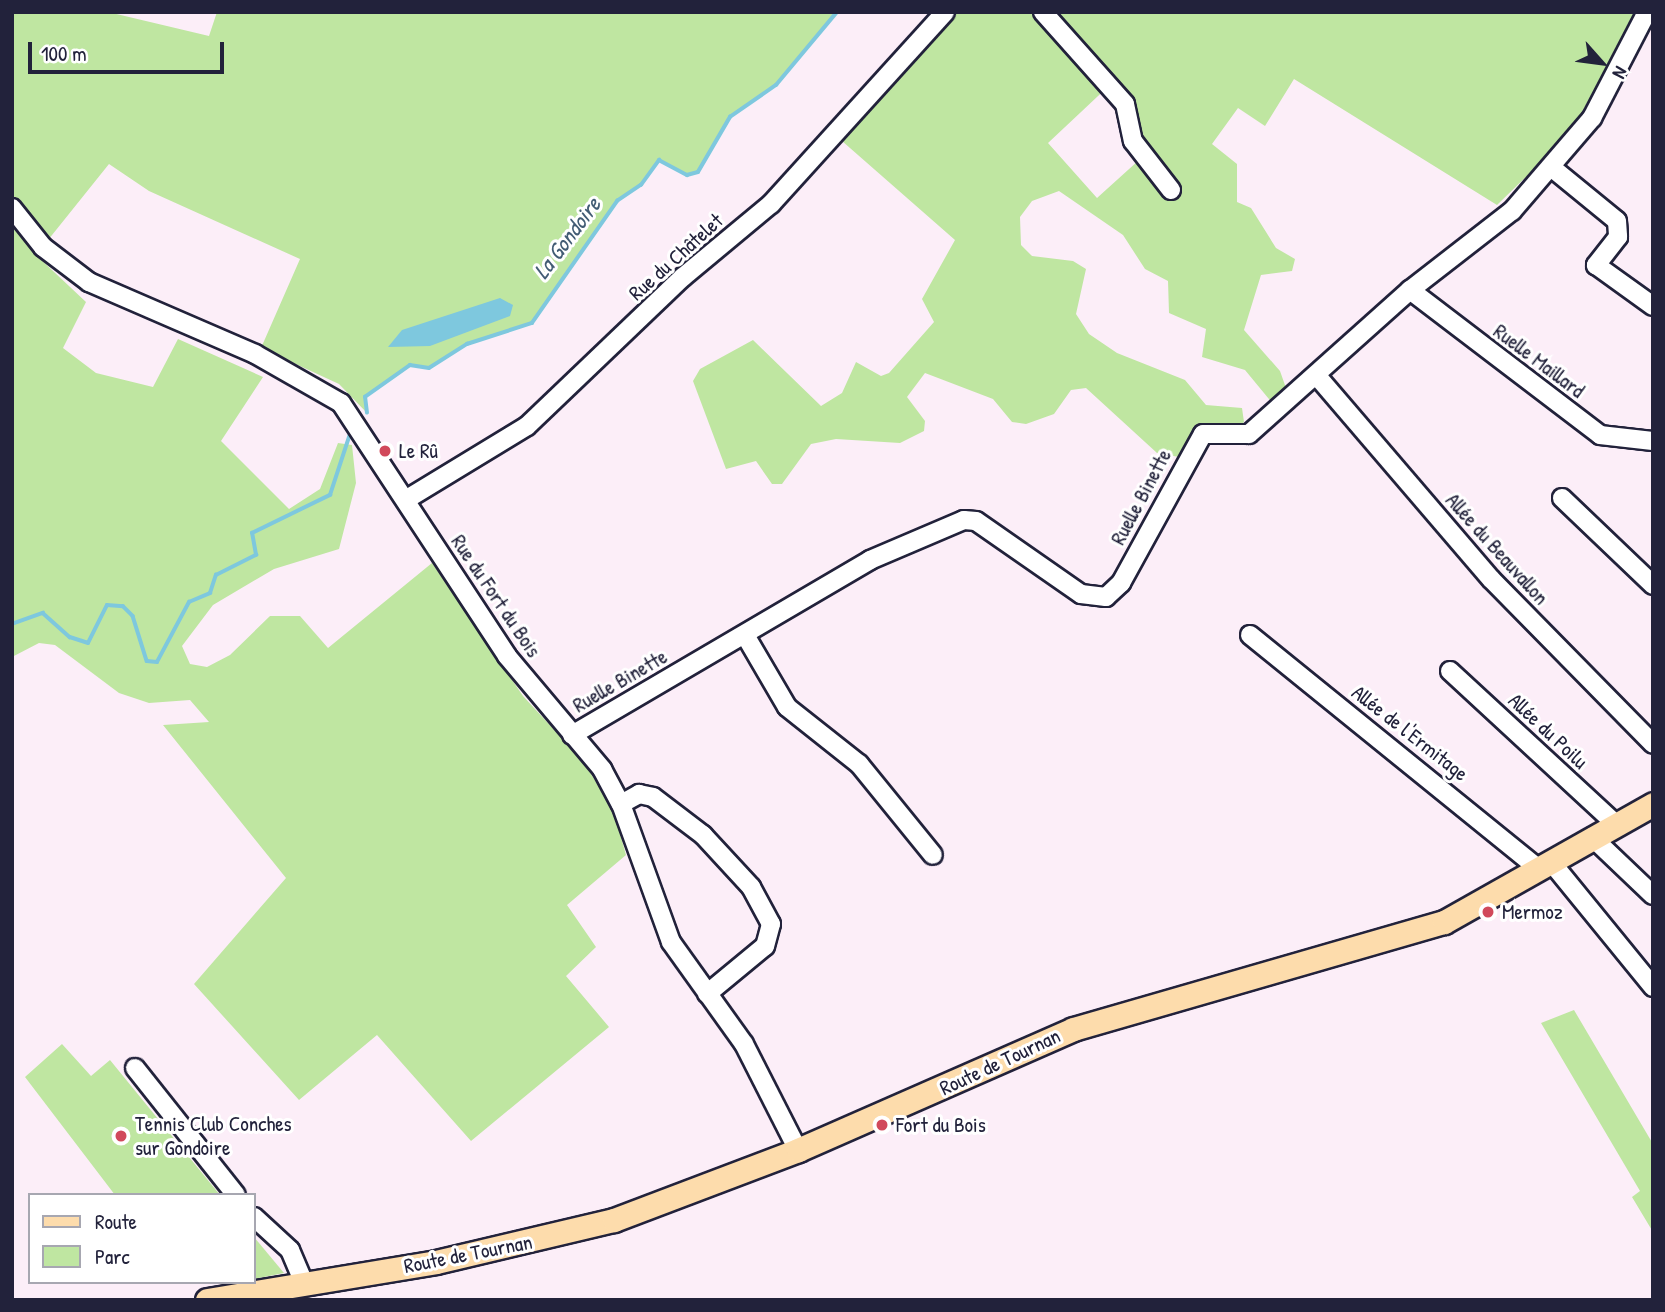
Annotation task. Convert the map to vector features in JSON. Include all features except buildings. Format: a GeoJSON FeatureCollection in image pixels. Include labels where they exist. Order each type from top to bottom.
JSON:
{"type":"FeatureCollection","features":[{"type":"Feature","properties":{"kind":"main road","name":"Route de Tournan"},"geometry":{"type":"LineString","coordinates":[[207,1300],[560,1236],[798,1150],[1073,1029],[1422,930],[1546,866],[1653,804]]}},
{"type":"Feature","properties":{"kind":"street","name":"Rue du Châtelet"},"geometry":{"type":"LineString","coordinates":[[407,499],[527,426],[683,277],[771,204],[944,12]]}},
{"type":"Feature","properties":{"kind":"street"},"geometry":{"type":"LineString","coordinates":[[1043,12],[1125,104],[1133,141],[1171,190]]}},
{"type":"Feature","properties":{"kind":"street","name":"Ruelle Binette"},"geometry":{"type":"LineString","coordinates":[[572,735],[870,559],[964,520],[976,521],[1081,594],[1106,597],[1121,583],[1203,434],[1249,434],[1317,376],[1410,290],[1511,211],[1592,118],[1647,12]]}},
{"type":"Feature","properties":{"kind":"street"},"geometry":{"type":"LineString","coordinates":[[1551,167],[1617,221],[1618,237],[1596,265],[1653,306]]}},
{"type":"Feature","properties":{"kind":"street","name":"Rue du Fort du Bois"},"geometry":{"type":"LineString","coordinates":[[12,208],[43,247],[89,282],[320,387],[341,403],[407,499],[507,656],[572,735],[621,804],[659,919],[707,994],[744,1044],[798,1150]]}},
{"type":"Feature","properties":{"kind":"street","name":"Ruelle Maillard"},"geometry":{"type":"LineString","coordinates":[[1410,290],[1600,435],[1653,441]]}},
{"type":"Feature","properties":{"kind":"street","name":"Allée du Beauvallon"},"geometry":{"type":"LineString","coordinates":[[1317,376],[1491,579],[1653,744]]}},
{"type":"Feature","properties":{"kind":"street"},"geometry":{"type":"LineString","coordinates":[[1562,498],[1653,584]]}},
{"type":"Feature","properties":{"kind":"street"},"geometry":{"type":"LineString","coordinates":[[745,635],[787,707],[859,764],[933,855]]}},
{"type":"Feature","properties":{"kind":"street","name":"Allée de l'Ermitage"},"geometry":{"type":"LineString","coordinates":[[1250,635],[1546,866],[1653,987]]}},
{"type":"Feature","properties":{"kind":"street","name":"Allée du Poilu"},"geometry":{"type":"LineString","coordinates":[[1450,671],[1616,824]]}},
{"type":"Feature","properties":{"kind":"street"},"geometry":{"type":"LineString","coordinates":[[621,804],[639,794],[653,797],[703,835],[751,887],[771,924],[765,946],[707,994]]}},
{"type":"Feature","properties":{"kind":"street"},"geometry":{"type":"LineString","coordinates":[[1592,837],[1653,895]]}},
{"type":"Feature","properties":{"kind":"street"},"geometry":{"type":"LineString","coordinates":[[135,1068],[234,1193]]}},
{"type":"Feature","properties":{"kind":"street"},"geometry":{"type":"LineString","coordinates":[[256,1219],[290,1250],[304,1283]]}},
{"type":"Feature","properties":{"kind":"green space"},"geometry":{"type":"Polygon","coordinates":[[[12,12],[108,12],[209,36],[217,12],[837,12],[776,85],[730,117],[698,172],[687,175],[659,160],[641,185],[617,201],[532,323],[467,344],[429,368],[410,365],[365,397],[367,413],[339,384],[261,348],[300,259],[149,191],[109,164],[36,255],[86,302],[63,348],[96,373],[153,387],[178,339],[263,377],[221,441],[289,509],[320,489],[338,443],[352,445],[356,483],[339,549],[274,569],[213,605],[182,646],[190,664],[207,667],[230,655],[270,616],[300,616],[328,648],[432,563],[523,696],[583,761],[613,809],[626,855],[567,905],[596,947],[566,976],[609,1027],[471,1141],[377,1035],[299,1100],[194,984],[286,878],[163,725],[209,722],[190,700],[149,703],[119,693],[55,645],[39,643],[12,657],[12,12]]]}},
{"type":"Feature","properties":{"kind":"green space"},"geometry":{"type":"Polygon","coordinates":[[[955,12],[1637,12],[1570,134],[1497,205],[1294,79],[1265,126],[1238,108],[1212,144],[1237,164],[1237,202],[1251,208],[1276,248],[1295,259],[1292,271],[1261,275],[1244,330],[1280,371],[1286,388],[1273,404],[1245,370],[1202,357],[1206,329],[1169,313],[1168,281],[1145,269],[1123,235],[1059,191],[1032,201],[1020,217],[1021,245],[1032,256],[1073,261],[1086,269],[1076,314],[1089,334],[1117,353],[1185,380],[1206,405],[1242,408],[1244,422],[1237,428],[1197,431],[1179,457],[1157,453],[1086,388],[1071,390],[1054,414],[1026,424],[1012,422],[993,399],[925,373],[907,397],[925,421],[924,431],[900,443],[836,439],[811,444],[782,484],[772,484],[756,461],[726,469],[693,381],[700,369],[753,340],[821,406],[842,393],[856,362],[881,376],[889,373],[934,322],[922,299],[955,240],[842,141],[955,12]],[[1114,81],[1048,143],[1097,198],[1149,151],[1114,81]]]}},
{"type":"Feature","properties":{"kind":"green space"},"geometry":{"type":"Polygon","coordinates":[[[1574,1010],[1653,1144],[1653,1232],[1632,1197],[1640,1191],[1541,1023],[1574,1010]]]}},
{"type":"Feature","properties":{"kind":"green space","name":"Tennis Club Conches sur Gondoire"},"geometry":{"type":"Polygon","coordinates":[[[62,1044],[91,1076],[110,1060],[218,1193],[113,1193],[25,1077],[62,1044]]]}},
{"type":"Feature","properties":{"kind":"green space"},"geometry":{"type":"Polygon","coordinates":[[[256,1239],[284,1273],[256,1279],[256,1239]]]}},
{"type":"Feature","properties":{"kind":"water"},"geometry":{"type":"Polygon","coordinates":[[[500,298],[513,305],[510,316],[430,346],[388,347],[402,330],[500,298]]]}},
{"type":"Feature","properties":{"kind":"waterway","name":"La Gondoire"},"geometry":{"type":"LineString","coordinates":[[367,413],[365,397],[410,365],[429,368],[467,344],[532,323],[617,201],[641,185],[659,160],[687,175],[698,172],[730,117],[776,85],[837,12]]}},
{"type":"Feature","properties":{"kind":"waterway","name":"La Gondoire"},"geometry":{"type":"LineString","coordinates":[[12,624],[43,613],[70,637],[88,643],[107,605],[123,606],[133,616],[147,661],[157,662],[189,602],[210,593],[216,575],[256,555],[252,533],[330,495],[351,431]]}},
{"type":"Feature","properties":{"kind":"place","name":"Le Rû"},"geometry":{"type":"Point","coordinates":[385,451]}},
{"type":"Feature","properties":{"kind":"place","name":"Mermoz"},"geometry":{"type":"Point","coordinates":[1488,912]}},
{"type":"Feature","properties":{"kind":"place","name":"Fort du Bois"},"geometry":{"type":"Point","coordinates":[882,1125]}},
{"type":"Feature","properties":{"kind":"place","name":"Tennis Club Conches sur Gondoire"},"geometry":{"type":"Point","coordinates":[121,1136]}}]}
